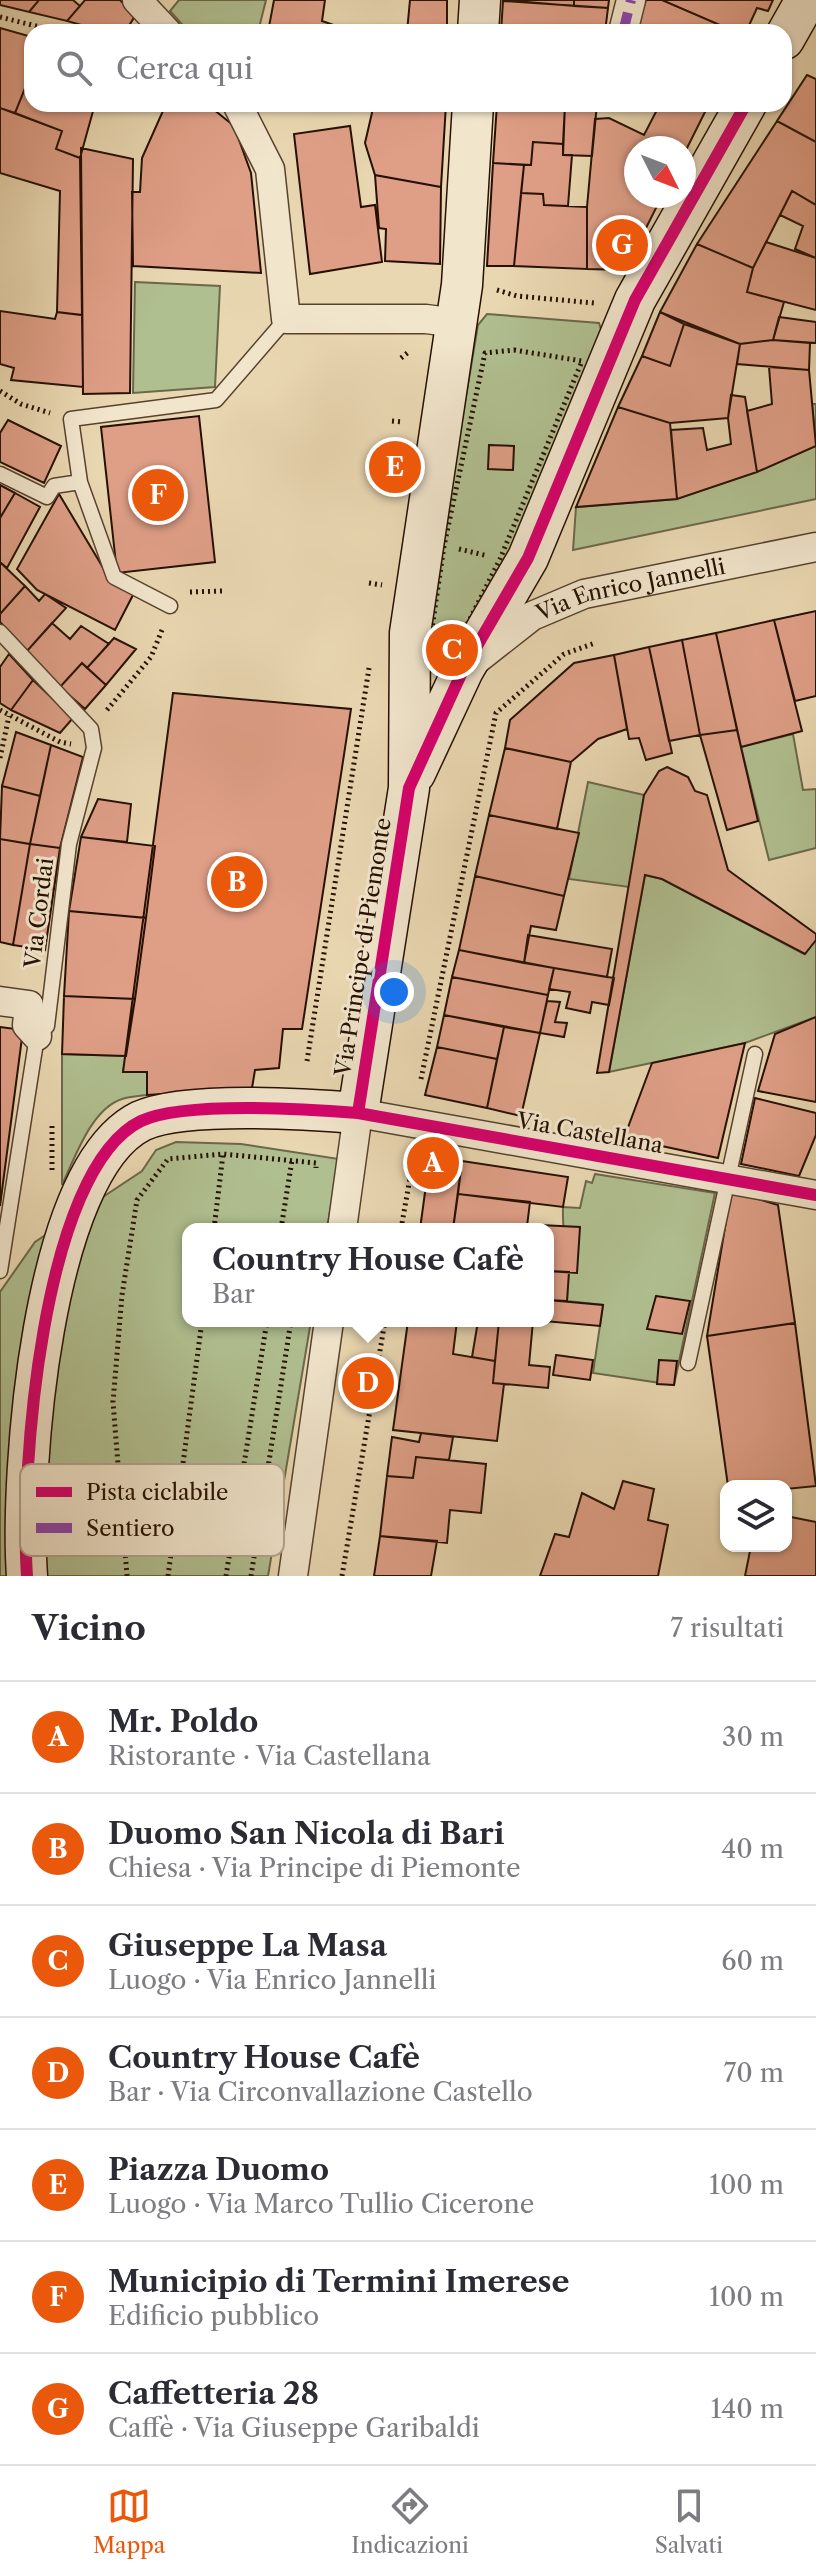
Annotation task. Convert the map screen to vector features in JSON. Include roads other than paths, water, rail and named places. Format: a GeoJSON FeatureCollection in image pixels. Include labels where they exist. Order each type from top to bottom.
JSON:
{"type":"FeatureCollection","features":[{"type":"Feature","properties":{"kind":"street"},"geometry":{"type":"LineString","coordinates":[[137,0],[160,24]]}},
{"type":"Feature","properties":{"kind":"street"},"geometry":{"type":"LineString","coordinates":[[478,24],[480,0]]}},
{"type":"Feature","properties":{"kind":"street"},"geometry":{"type":"LineString","coordinates":[[625,24],[631,0]]}},
{"type":"Feature","properties":{"kind":"street"},"geometry":{"type":"LineString","coordinates":[[792,25],[806,0]]}},
{"type":"Feature","properties":{"kind":"street"},"geometry":{"type":"LineString","coordinates":[[241,112],[270,169],[286,319],[426,319],[457,323]]}},
{"type":"Feature","properties":{"kind":"street"},"geometry":{"type":"LineString","coordinates":[[409,788],[410,633],[457,323],[472,112]]}},
{"type":"Feature","properties":{"kind":"street"},"geometry":{"type":"LineString","coordinates":[[409,788],[463,670],[528,558],[648,274],[741,112]]}},
{"type":"Feature","properties":{"kind":"street","name":"Via Enrico Jannelli"},"geometry":{"type":"LineString","coordinates":[[463,670],[532,616],[584,594],[816,547]]}},
{"type":"Feature","properties":{"kind":"street"},"geometry":{"type":"LineString","coordinates":[[411,660],[463,670]]}},
{"type":"Feature","properties":{"kind":"street","name":"Via Principe di Piemonte"},"geometry":{"type":"LineString","coordinates":[[358,1113],[409,788]]}},
{"type":"Feature","properties":{"kind":"street"},"geometry":{"type":"LineString","coordinates":[[0,1001],[29,1005],[27,1025],[37,1036]]}},
{"type":"Feature","properties":{"kind":"street"},"geometry":{"type":"LineString","coordinates":[[29,1464],[40,1363],[60,1246],[73,1210],[104,1154],[120,1135],[141,1121],[190,1111],[300,1108],[358,1113],[343,1223]]}},
{"type":"Feature","properties":{"kind":"street","name":"Via Castellana"},"geometry":{"type":"LineString","coordinates":[[358,1113],[816,1195]]}},
{"type":"Feature","properties":{"kind":"street"},"geometry":{"type":"LineString","coordinates":[[293,1576],[328,1327]]}},
{"type":"Feature","properties":{"kind":"street"},"geometry":{"type":"LineString","coordinates":[[26,1556],[27,1576]]}},
{"type":"Feature","properties":{"kind":"lane"},"geometry":{"type":"LineString","coordinates":[[170,606],[114,577],[80,482],[71,419],[216,400],[286,319]]}},
{"type":"Feature","properties":{"kind":"lane"},"geometry":{"type":"LineString","coordinates":[[0,474],[47,497],[54,486],[80,482]]}},
{"type":"Feature","properties":{"kind":"lane","name":"Via Cordai"},"geometry":{"type":"LineString","coordinates":[[0,632],[91,729],[94,748],[69,844],[47,1026],[37,1036],[0,1271]]}},
{"type":"Feature","properties":{"kind":"lane"},"geometry":{"type":"LineString","coordinates":[[688,1363],[725,1177],[755,1054]]}},
{"type":"Feature","properties":{"kind":"place","name":"Caffetteria 28"},"geometry":{"type":"Point","coordinates":[622,245]}},
{"type":"Feature","properties":{"kind":"place","name":"Piazza Duomo"},"geometry":{"type":"Point","coordinates":[395,467]}},
{"type":"Feature","properties":{"kind":"place","name":"Municipio di Termini Imerese"},"geometry":{"type":"Point","coordinates":[158,495]}},
{"type":"Feature","properties":{"kind":"place","name":"Giuseppe La Masa"},"geometry":{"type":"Point","coordinates":[452,650]}},
{"type":"Feature","properties":{"kind":"place","name":"Duomo San Nicola di Bari"},"geometry":{"type":"Point","coordinates":[237,882]}},
{"type":"Feature","properties":{"kind":"place","name":"Mr. Poldo"},"geometry":{"type":"Point","coordinates":[433,1163]}},
{"type":"Feature","properties":{"kind":"place","name":"Country House Cafè"},"geometry":{"type":"Point","coordinates":[368,1383]}}]}
